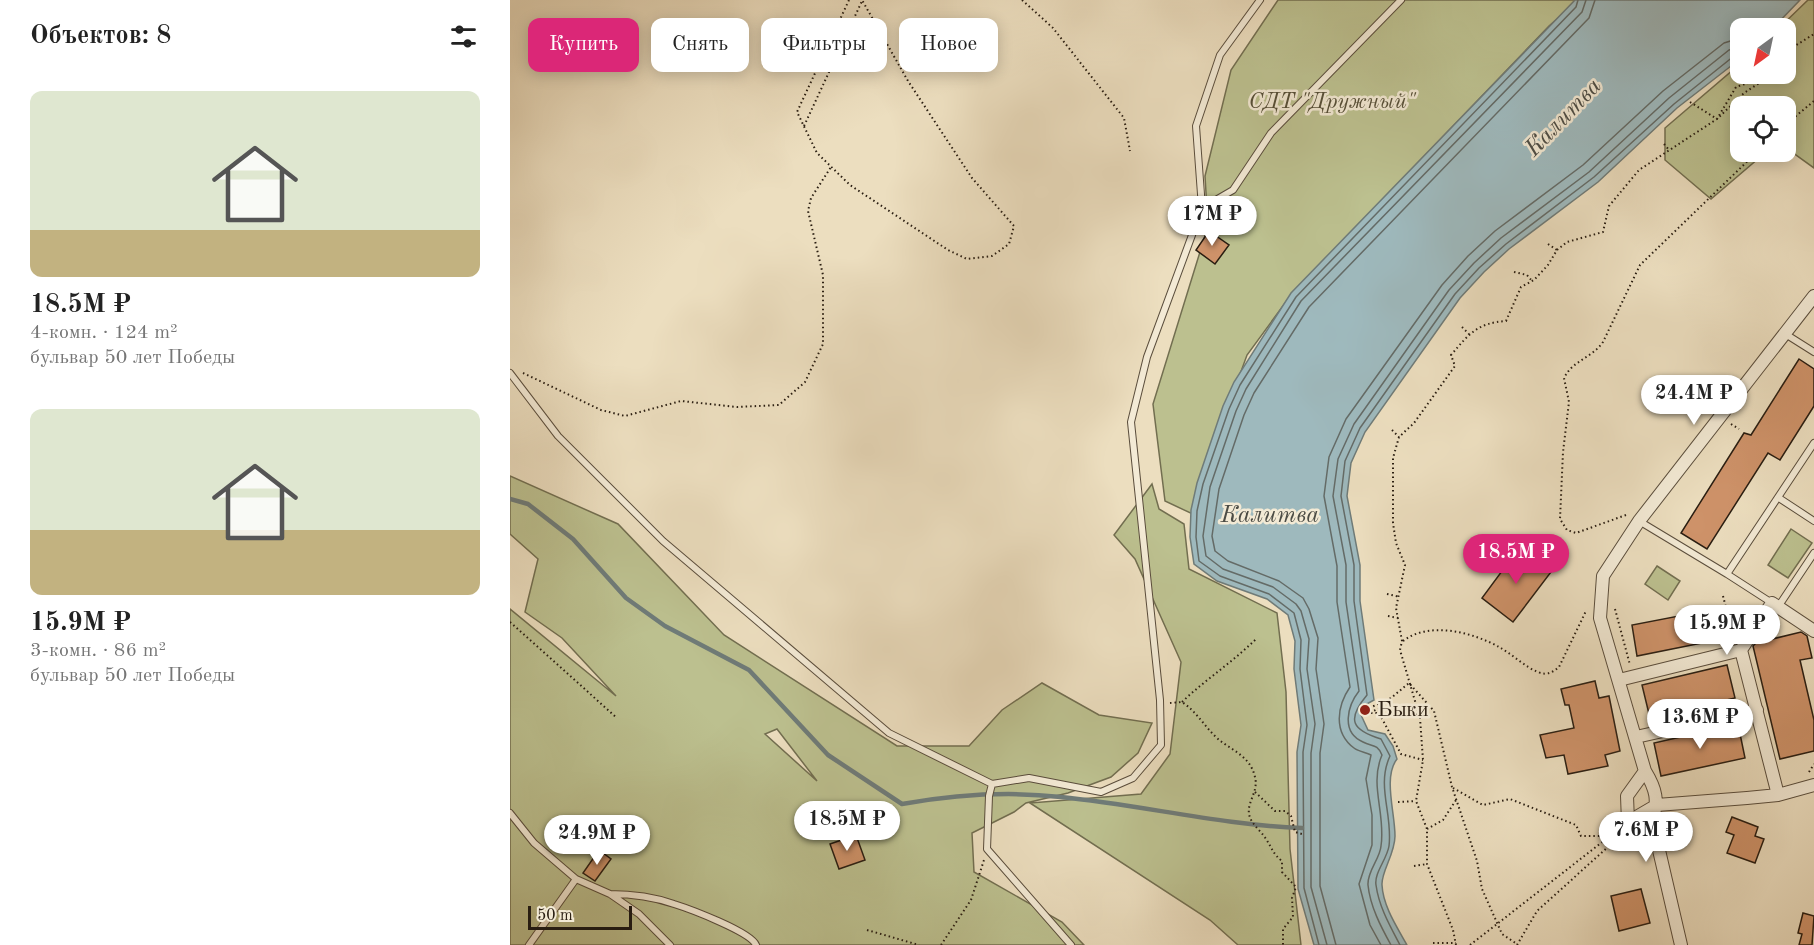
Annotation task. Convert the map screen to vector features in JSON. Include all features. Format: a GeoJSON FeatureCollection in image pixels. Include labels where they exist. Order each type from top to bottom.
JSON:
{"type":"FeatureCollection","features":[{"type":"Feature","properties":{"kind":"street"},"geometry":{"type":"LineString","coordinates":[[1681,945],[1652,820],[1657,805],[1654,785],[1645,771],[1625,678],[1600,618],[1603,576],[1634,517],[1787,334],[1814,296]]}},
{"type":"Feature","properties":{"kind":"street"},"geometry":{"type":"LineString","coordinates":[[1625,678],[1739,650],[1775,605],[1814,631]]}},
{"type":"Feature","properties":{"kind":"street"},"geometry":{"type":"LineString","coordinates":[[1739,650],[1778,795]]}},
{"type":"Feature","properties":{"kind":"street"},"geometry":{"type":"LineString","coordinates":[[1636,737],[1757,710]]}},
{"type":"Feature","properties":{"kind":"street"},"geometry":{"type":"LineString","coordinates":[[1645,771],[1627,796],[1628,822],[1657,805],[1778,795],[1814,785]]}},
{"type":"Feature","properties":{"kind":"lane"},"geometry":{"type":"LineString","coordinates":[[510,374],[558,436],[663,541],[890,733],[992,784],[1029,778],[1101,792],[1133,778],[1161,745],[1160,700],[1131,422],[1147,357],[1202,208],[1196,126],[1220,55],[1260,0]]}},
{"type":"Feature","properties":{"kind":"lane"},"geometry":{"type":"LineString","coordinates":[[1202,208],[1233,190],[1271,133],[1401,0]]}},
{"type":"Feature","properties":{"kind":"lane"},"geometry":{"type":"LineString","coordinates":[[1787,334],[1814,352]]}},
{"type":"Feature","properties":{"kind":"lane"},"geometry":{"type":"LineString","coordinates":[[1727,574],[1814,443]]}},
{"type":"Feature","properties":{"kind":"lane"},"geometry":{"type":"LineString","coordinates":[[1779,498],[1814,521]]}},
{"type":"Feature","properties":{"kind":"lane"},"geometry":{"type":"LineString","coordinates":[[1634,517],[1775,605],[1814,553]]}},
{"type":"Feature","properties":{"kind":"lane"},"geometry":{"type":"LineString","coordinates":[[992,784],[989,796],[987,849],[1071,945]]}},
{"type":"Feature","properties":{"kind":"lane"},"geometry":{"type":"LineString","coordinates":[[510,813],[534,843],[576,879],[610,894],[639,914],[669,945]]}},
{"type":"Feature","properties":{"kind":"lane"},"geometry":{"type":"LineString","coordinates":[[529,945],[576,879]]}},
{"type":"Feature","properties":{"kind":"lane"},"geometry":{"type":"LineString","coordinates":[[610,894],[625,894],[674,904],[738,931],[754,940],[756,945]]}},
{"type":"Feature","properties":{"kind":"path"},"geometry":{"type":"LineString","coordinates":[[849,0],[797,112],[817,153],[850,185],[967,259],[992,256],[1009,244],[1014,226],[972,178],[908,81],[862,0]]}},
{"type":"Feature","properties":{"kind":"path"},"geometry":{"type":"LineString","coordinates":[[804,126],[862,0]]}},
{"type":"Feature","properties":{"kind":"path"},"geometry":{"type":"LineString","coordinates":[[1022,0],[1053,28],[1124,118],[1130,151]]}},
{"type":"Feature","properties":{"kind":"path"},"geometry":{"type":"LineString","coordinates":[[1796,46],[1813,35],[1814,40]]}},
{"type":"Feature","properties":{"kind":"path"},"geometry":{"type":"LineString","coordinates":[[1717,119],[1736,87],[1742,84]]}},
{"type":"Feature","properties":{"kind":"path"},"geometry":{"type":"LineString","coordinates":[[1433,943],[1456,944],[1453,930],[1427,864],[1426,829],[1416,801],[1423,760],[1420,718],[1402,659],[1402,641],[1396,608],[1406,565],[1396,543],[1393,523],[1393,458],[1398,437],[1414,423],[1455,366],[1451,355],[1469,334],[1487,322],[1506,321],[1521,287],[1532,281],[1548,265],[1557,250],[1567,242],[1603,232],[1609,206],[1639,170],[1717,119],[1744,93],[1758,84]]}},
{"type":"Feature","properties":{"kind":"path"},"geometry":{"type":"LineString","coordinates":[[1796,116],[1814,101]]}},
{"type":"Feature","properties":{"kind":"path"},"geometry":{"type":"LineString","coordinates":[[1690,102],[1717,119]]}},
{"type":"Feature","properties":{"kind":"path"},"geometry":{"type":"LineString","coordinates":[[1664,144],[1669,150]]}},
{"type":"Feature","properties":{"kind":"path"},"geometry":{"type":"LineString","coordinates":[[1634,517],[1576,533],[1562,525],[1560,519],[1563,452],[1569,402],[1564,378],[1573,365],[1594,352],[1603,342],[1640,265],[1747,162]]}},
{"type":"Feature","properties":{"kind":"path"},"geometry":{"type":"LineString","coordinates":[[520,371],[540,383],[591,405],[625,416],[681,400],[737,407],[780,405],[804,382],[823,344],[823,275],[808,211],[811,198],[831,167]]}},
{"type":"Feature","properties":{"kind":"path"},"geometry":{"type":"LineString","coordinates":[[1548,244],[1557,250]]}},
{"type":"Feature","properties":{"kind":"path"},"geometry":{"type":"LineString","coordinates":[[1514,272],[1527,275],[1532,281]]}},
{"type":"Feature","properties":{"kind":"path"},"geometry":{"type":"LineString","coordinates":[[1462,327],[1469,334]]}},
{"type":"Feature","properties":{"kind":"path"},"geometry":{"type":"LineString","coordinates":[[1392,430],[1398,437]]}},
{"type":"Feature","properties":{"kind":"path"},"geometry":{"type":"LineString","coordinates":[[1388,594],[1400,597]]}},
{"type":"Feature","properties":{"kind":"path"},"geometry":{"type":"LineString","coordinates":[[1723,596],[1739,650]]}},
{"type":"Feature","properties":{"kind":"path"},"geometry":{"type":"LineString","coordinates":[[1402,641],[1413,633],[1426,631],[1475,636],[1498,646],[1540,673],[1552,673],[1559,667],[1588,606]]}},
{"type":"Feature","properties":{"kind":"path"},"geometry":{"type":"LineString","coordinates":[[1614,606],[1625,678]]}},
{"type":"Feature","properties":{"kind":"path"},"geometry":{"type":"LineString","coordinates":[[1388,616],[1398,618]]}},
{"type":"Feature","properties":{"kind":"path"},"geometry":{"type":"LineString","coordinates":[[510,622],[617,718]]}},
{"type":"Feature","properties":{"kind":"path"},"geometry":{"type":"LineString","coordinates":[[1182,702],[1207,678],[1239,656],[1256,639]]}},
{"type":"Feature","properties":{"kind":"path"},"geometry":{"type":"LineString","coordinates":[[1365,710],[1391,698],[1409,682]]}},
{"type":"Feature","properties":{"kind":"path"},"geometry":{"type":"LineString","coordinates":[[1409,682],[1434,711],[1452,787],[1477,861],[1482,889],[1502,934],[1517,945],[1537,911],[1620,836],[1628,822]]}},
{"type":"Feature","properties":{"kind":"path"},"geometry":{"type":"LineString","coordinates":[[1164,708],[1173,701],[1182,702],[1197,712],[1218,740],[1232,746],[1249,764],[1255,777],[1256,792],[1248,810],[1253,824],[1267,839],[1273,854],[1282,861],[1282,872],[1296,887],[1292,898],[1293,917],[1283,929],[1283,945]]}},
{"type":"Feature","properties":{"kind":"path"},"geometry":{"type":"LineString","coordinates":[[1380,703],[1380,708],[1369,713],[1379,713],[1401,754],[1423,760]]}},
{"type":"Feature","properties":{"kind":"path"},"geometry":{"type":"LineString","coordinates":[[1452,787],[1483,805],[1510,799],[1576,825],[1581,836],[1620,836]]}},
{"type":"Feature","properties":{"kind":"path"},"geometry":{"type":"LineString","coordinates":[[1256,792],[1275,810],[1285,811],[1291,816],[1295,832],[1302,834]]}},
{"type":"Feature","properties":{"kind":"path"},"geometry":{"type":"LineString","coordinates":[[1426,829],[1443,820],[1456,800]]}},
{"type":"Feature","properties":{"kind":"path"},"geometry":{"type":"LineString","coordinates":[[1398,802],[1416,801]]}},
{"type":"Feature","properties":{"kind":"path"},"geometry":{"type":"LineString","coordinates":[[1658,844],[1693,803]]}},
{"type":"Feature","properties":{"kind":"path"},"geometry":{"type":"LineString","coordinates":[[1470,945],[1628,822]]}},
{"type":"Feature","properties":{"kind":"path"},"geometry":{"type":"LineString","coordinates":[[941,945],[971,900],[987,849]]}},
{"type":"Feature","properties":{"kind":"path"},"geometry":{"type":"LineString","coordinates":[[1414,866],[1427,864]]}},
{"type":"Feature","properties":{"kind":"path"},"geometry":{"type":"LineString","coordinates":[[867,930],[919,945]]}},
{"type":"Feature","properties":{"kind":"green space","name":"СДТ \"Дружный\""},"geometry":{"type":"Polygon","coordinates":[[[1278,0],[1579,0],[1549,26],[1291,295],[1247,355],[1205,470],[1199,517],[1165,501],[1153,404],[1208,226],[1205,176],[1231,70],[1278,0]]]}},
{"type":"Feature","properties":{"kind":"green space"},"geometry":{"type":"Polygon","coordinates":[[[1808,0],[1814,0],[1814,168],[1796,155],[1796,96],[1730,96],[1730,162],[1754,162],[1711,199],[1665,160],[1665,128],[1730,73],[1730,84],[1796,84],[1796,18],[1789,18],[1808,0]]]}},
{"type":"Feature","properties":{"kind":"green space"},"geometry":{"type":"Polygon","coordinates":[[[510,476],[618,524],[724,635],[897,746],[969,746],[1002,710],[1042,683],[1099,715],[1152,723],[1138,753],[1111,777],[1068,793],[1026,803],[1014,812],[972,833],[974,872],[1062,922],[1084,945],[510,945],[510,609],[616,696],[562,638],[525,612],[538,559],[510,534],[510,476]],[[777,729],[765,734],[817,781],[777,729]]]}},
{"type":"Feature","properties":{"kind":"green space"},"geometry":{"type":"Polygon","coordinates":[[[1152,484],[1159,509],[1184,524],[1189,569],[1277,613],[1286,692],[1290,849],[1301,945],[1238,945],[1210,920],[1030,803],[1141,794],[1170,754],[1181,662],[1135,559],[1114,535],[1152,484]]]}},
{"type":"Feature","properties":{"kind":"green space"},"geometry":{"type":"Polygon","coordinates":[[[1791,529],[1812,543],[1788,578],[1768,565],[1791,529]]]}},
{"type":"Feature","properties":{"kind":"green space"},"geometry":{"type":"Polygon","coordinates":[[[1657,566],[1680,581],[1668,600],[1645,584],[1657,566]]]}},
{"type":"Feature","properties":{"kind":"water","name":"Калитва"},"geometry":{"type":"Polygon","coordinates":[[[1575,0],[1800,0],[1783,18],[1730,18],[1730,67],[1677,108],[1598,182],[1509,249],[1484,272],[1460,298],[1365,432],[1351,463],[1347,496],[1360,565],[1360,601],[1374,700],[1363,706],[1361,715],[1368,730],[1385,734],[1393,746],[1397,759],[1393,766],[1390,785],[1395,836],[1382,885],[1388,908],[1407,945],[1314,945],[1298,889],[1297,752],[1301,725],[1294,669],[1295,641],[1288,615],[1267,599],[1217,581],[1194,564],[1190,537],[1191,510],[1197,483],[1223,406],[1234,382],[1291,293],[1575,0]]]}},
{"type":"Feature","properties":{"kind":"building"},"geometry":{"type":"Polygon","coordinates":[[[1209,231],[1229,245],[1215,264],[1196,250],[1209,231]]]}},
{"type":"Feature","properties":{"kind":"building"},"geometry":{"type":"Polygon","coordinates":[[[1799,359],[1814,369],[1814,406],[1780,460],[1768,453],[1707,549],[1681,533],[1744,433],[1751,435],[1799,359]]]}},
{"type":"Feature","properties":{"kind":"building"},"geometry":{"type":"Polygon","coordinates":[[[1519,548],[1551,572],[1513,622],[1482,598],[1519,548]]]}},
{"type":"Feature","properties":{"kind":"building"},"geometry":{"type":"Polygon","coordinates":[[[1715,609],[1722,639],[1637,656],[1632,625],[1715,609]]]}},
{"type":"Feature","properties":{"kind":"building"},"geometry":{"type":"Polygon","coordinates":[[[1801,632],[1807,636],[1812,658],[1800,660],[1814,720],[1814,751],[1780,759],[1753,646],[1756,643],[1801,632]]]}},
{"type":"Feature","properties":{"kind":"building"},"geometry":{"type":"Polygon","coordinates":[[[1727,665],[1735,698],[1650,718],[1642,685],[1727,665]]]}},
{"type":"Feature","properties":{"kind":"building"},"geometry":{"type":"Polygon","coordinates":[[[1595,681],[1599,698],[1609,696],[1620,751],[1605,755],[1608,766],[1568,774],[1564,755],[1546,758],[1540,735],[1574,728],[1569,705],[1565,705],[1561,689],[1595,681]]]}},
{"type":"Feature","properties":{"kind":"building"},"geometry":{"type":"Polygon","coordinates":[[[1738,724],[1745,758],[1661,776],[1654,743],[1738,724]]]}},
{"type":"Feature","properties":{"kind":"building"},"geometry":{"type":"Polygon","coordinates":[[[1732,817],[1758,827],[1755,836],[1764,839],[1755,863],[1727,853],[1734,835],[1726,832],[1732,817]]]}},
{"type":"Feature","properties":{"kind":"building"},"geometry":{"type":"Polygon","coordinates":[[[856,835],[865,860],[839,869],[830,844],[856,835]]]}},
{"type":"Feature","properties":{"kind":"building"},"geometry":{"type":"Polygon","coordinates":[[[599,850],[611,859],[595,881],[583,873],[599,850]]]}},
{"type":"Feature","properties":{"kind":"building"},"geometry":{"type":"Polygon","coordinates":[[[1641,889],[1650,923],[1619,931],[1611,896],[1641,889]]]}},
{"type":"Feature","properties":{"kind":"building"},"geometry":{"type":"Polygon","coordinates":[[[1803,913],[1814,916],[1812,945],[1799,945],[1802,934],[1798,933],[1803,913]]]}},
{"type":"Feature","properties":{"kind":"waterway"},"geometry":{"type":"LineString","coordinates":[[510,499],[528,504],[573,539],[626,598],[665,626],[749,670],[828,755],[902,804],[981,795],[1041,795],[1242,823],[1302,828]]}},
{"type":"Feature","properties":{"kind":"place","name":"Быки"},"geometry":{"type":"Point","coordinates":[1365,710]}}]}
